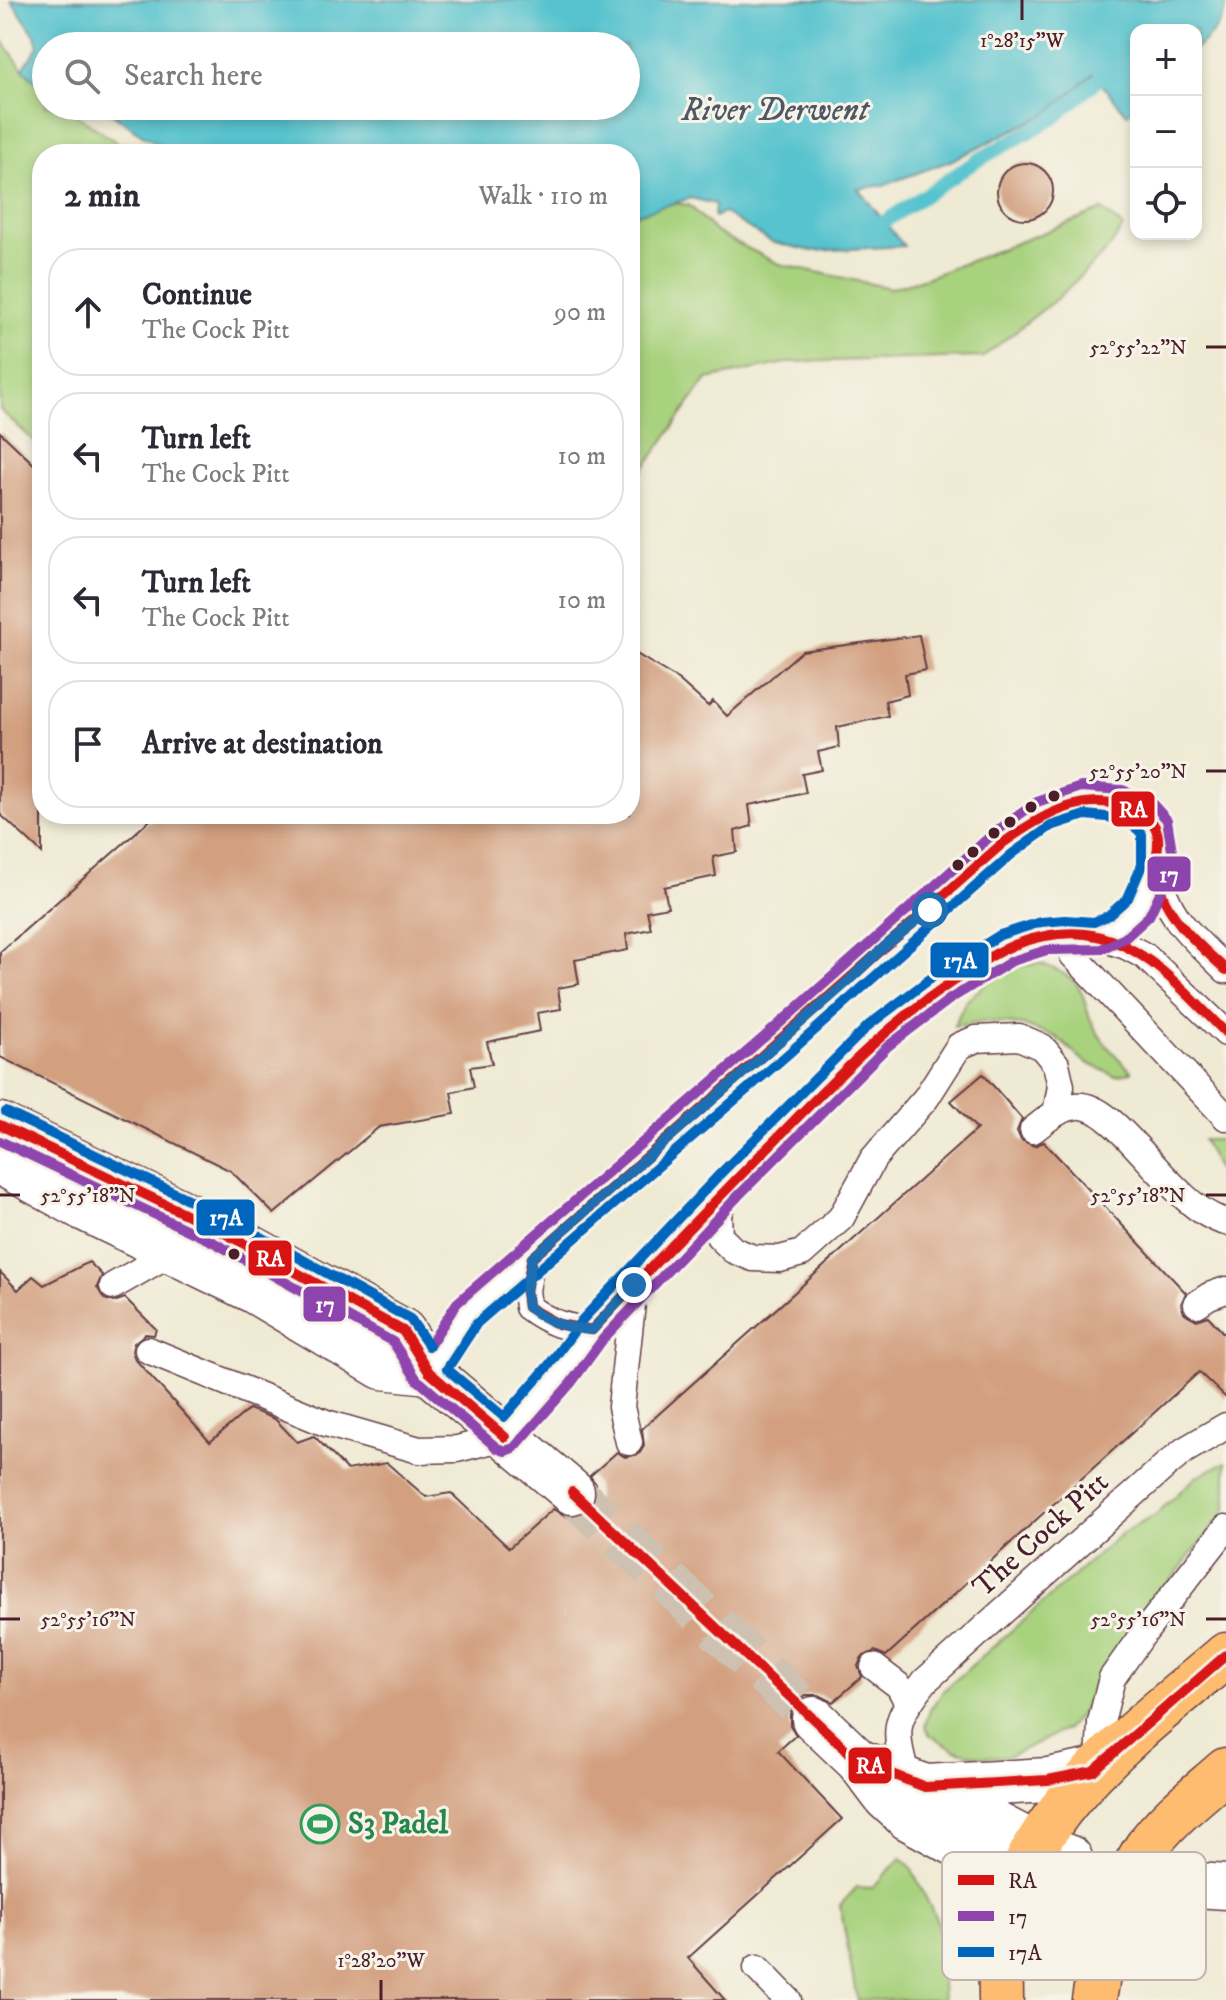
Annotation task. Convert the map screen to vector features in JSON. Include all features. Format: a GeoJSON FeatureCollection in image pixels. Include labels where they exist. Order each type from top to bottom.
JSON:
{"type":"FeatureCollection","features":[{"type":"Feature","properties":{"kind":"main road"},"geometry":{"type":"LineString","coordinates":[[1034,1852],[1061,1809],[1096,1768],[1226,1655]]}},
{"type":"Feature","properties":{"kind":"main road"},"geometry":{"type":"LineString","coordinates":[[1144,1852],[1175,1815],[1226,1770]]}},
{"type":"Feature","properties":{"kind":"main road"},"geometry":{"type":"LineString","coordinates":[[1001,2000],[1002,1980]]}},
{"type":"Feature","properties":{"kind":"main road"},"geometry":{"type":"LineString","coordinates":[[1094,2000],[1097,1980]]}},
{"type":"Feature","properties":{"kind":"street"},"geometry":{"type":"LineString","coordinates":[[0,1125],[206,1224],[403,1331],[429,1372],[572,1492]]}},
{"type":"Feature","properties":{"kind":"street"},"geometry":{"type":"LineString","coordinates":[[0,1162],[83,1208],[174,1251],[298,1316],[382,1367],[429,1372]]}},
{"type":"Feature","properties":{"kind":"street"},"geometry":{"type":"LineString","coordinates":[[814,1719],[858,1761],[886,1798],[908,1818],[1001,1852]]}},
{"type":"Feature","properties":{"kind":"street"},"geometry":{"type":"LineString","coordinates":[[858,1761],[916,1783],[1014,1852]]}},
{"type":"Feature","properties":{"kind":"street"},"geometry":{"type":"LineString","coordinates":[[916,1783],[1048,1780],[1096,1768]]}},
{"type":"Feature","properties":{"kind":"street"},"geometry":{"type":"LineString","coordinates":[[1206,1886],[1226,1887]]}},
{"type":"Feature","properties":{"kind":"lane"},"geometry":{"type":"LineString","coordinates":[[429,1372],[466,1314],[1003,843],[1045,813],[1092,800],[1120,804],[1142,812],[1156,828],[1158,852],[1156,869],[1140,906],[1117,927],[1097,936]]}},
{"type":"Feature","properties":{"kind":"lane"},"geometry":{"type":"LineString","coordinates":[[1156,869],[1164,899],[1175,920],[1226,970]]}},
{"type":"Feature","properties":{"kind":"lane"},"geometry":{"type":"LineString","coordinates":[[1065,934],[1073,955],[1226,1117]]}},
{"type":"Feature","properties":{"kind":"lane"},"geometry":{"type":"LineString","coordinates":[[148,1350],[326,1423],[419,1450],[457,1449],[505,1437],[560,1374],[592,1330],[729,1185],[879,1035],[942,987],[1006,948],[1044,936],[1065,934],[1097,936],[1126,946],[1145,956],[1226,1033]]}},
{"type":"Feature","properties":{"kind":"lane"},"geometry":{"type":"LineString","coordinates":[[729,1185],[718,1214],[719,1236],[733,1250],[753,1258],[780,1259],[802,1253],[841,1218],[873,1159],[926,1098],[959,1046],[976,1039],[1019,1037],[1042,1047],[1056,1064],[1061,1086],[1056,1113]]}},
{"type":"Feature","properties":{"kind":"lane"},"geometry":{"type":"LineString","coordinates":[[1033,1130],[1056,1113],[1077,1105],[1097,1108],[1195,1207],[1226,1222]]}},
{"type":"Feature","properties":{"kind":"lane"},"geometry":{"type":"LineString","coordinates":[[113,1286],[174,1251]]}},
{"type":"Feature","properties":{"kind":"lane"},"geometry":{"type":"LineString","coordinates":[[532,1258],[526,1290],[528,1307],[546,1320],[568,1328],[592,1330]]}},
{"type":"Feature","properties":{"kind":"lane"},"geometry":{"type":"LineString","coordinates":[[629,1442],[621,1407],[634,1285]]}},
{"type":"Feature","properties":{"kind":"lane"},"geometry":{"type":"LineString","coordinates":[[1197,1304],[1226,1290]]}},
{"type":"Feature","properties":{"kind":"lane","name":"The Cock Pitt"},"geometry":{"type":"LineString","coordinates":[[916,1783],[899,1745],[897,1725],[908,1703],[925,1681],[1165,1466],[1185,1450],[1226,1426]]}},
{"type":"Feature","properties":{"kind":"lane"},"geometry":{"type":"LineString","coordinates":[[1096,1768],[1101,1722],[1112,1678],[1226,1528]]}},
{"type":"Feature","properties":{"kind":"lane"},"geometry":{"type":"LineString","coordinates":[[874,1667],[899,1686],[908,1703]]}},
{"type":"Feature","properties":{"kind":"lane"},"geometry":{"type":"LineString","coordinates":[[757,1968],[788,2000]]}},
{"type":"Feature","properties":{"kind":"green space"},"geometry":{"type":"Polygon","coordinates":[[[0,37],[32,78],[32,120],[84,120],[119,144],[32,144],[32,439],[0,410],[0,37]]]}},
{"type":"Feature","properties":{"kind":"green space"},"geometry":{"type":"Polygon","coordinates":[[[671,203],[689,205],[717,233],[779,264],[890,288],[923,279],[1102,210],[1123,227],[1110,247],[1060,296],[983,357],[791,362],[707,379],[640,474],[640,213],[671,203]]]}},
{"type":"Feature","properties":{"kind":"green space"},"geometry":{"type":"Polygon","coordinates":[[[1040,963],[1070,978],[1078,986],[1101,1038],[1132,1072],[1115,1076],[1085,1062],[1056,1037],[1022,1025],[985,1021],[954,1026],[965,1002],[987,983],[1014,967],[1040,963]]]}},
{"type":"Feature","properties":{"kind":"green space"},"geometry":{"type":"Polygon","coordinates":[[[1203,1140],[1226,1140],[1226,1187],[1203,1140]]]}},
{"type":"Feature","properties":{"kind":"green space"},"geometry":{"type":"Polygon","coordinates":[[[1226,1462],[1226,1510],[1099,1672],[1082,1712],[1067,1729],[1009,1756],[982,1757],[956,1750],[930,1735],[925,1726],[930,1710],[943,1691],[1122,1533],[1154,1516],[1197,1476],[1226,1462]]]}},
{"type":"Feature","properties":{"kind":"green space"},"geometry":{"type":"Polygon","coordinates":[[[901,1858],[911,1867],[938,1923],[943,2000],[857,2000],[840,1905],[857,1887],[872,1888],[901,1858]]]}},
{"type":"Feature","properties":{"kind":"water","name":"River Derwent"},"geometry":{"type":"Polygon","coordinates":[[[11,0],[1226,0],[1220,21],[1202,43],[1202,24],[1130,24],[1130,111],[1127,114],[1093,74],[1048,113],[950,161],[884,185],[858,189],[904,246],[812,251],[772,242],[724,213],[714,217],[715,204],[691,198],[640,213],[640,144],[158,144],[121,120],[640,120],[640,32],[33,32],[11,0]]]}},
{"type":"Feature","properties":{"kind":"water","name":"River Derwent"},"geometry":{"type":"Polygon","coordinates":[[[32,55],[32,78],[23,69],[32,55]]]}},
{"type":"Feature","properties":{"kind":"building"},"geometry":{"type":"Polygon","coordinates":[[[1025,163],[1045,171],[1053,191],[1045,211],[1025,219],[1005,211],[997,191],[1005,171],[1025,163]]]}},
{"type":"Feature","properties":{"kind":"building"},"geometry":{"type":"Polygon","coordinates":[[[0,432],[32,462],[32,824],[42,824],[42,853],[0,814],[0,432]]]}},
{"type":"Feature","properties":{"kind":"building"},"geometry":{"type":"Polygon","coordinates":[[[919,635],[926,670],[905,674],[908,695],[885,701],[888,716],[837,727],[839,747],[818,752],[822,770],[802,774],[806,793],[749,805],[752,826],[735,831],[737,852],[713,857],[716,876],[664,887],[668,907],[647,911],[651,929],[626,934],[628,950],[575,960],[579,984],[558,988],[561,1009],[537,1013],[540,1031],[487,1042],[492,1064],[470,1067],[474,1087],[451,1092],[455,1114],[379,1127],[274,1214],[231,1171],[0,1057],[0,952],[146,824],[640,824],[640,656],[679,680],[708,706],[713,701],[727,716],[802,651],[919,635]]]}},
{"type":"Feature","properties":{"kind":"building"},"geometry":{"type":"Polygon","coordinates":[[[983,1074],[1022,1119],[1017,1131],[1021,1140],[1034,1146],[1044,1142],[1186,1293],[1181,1304],[1184,1313],[1197,1320],[1208,1316],[1226,1336],[1226,1398],[1199,1372],[886,1656],[875,1651],[862,1657],[858,1666],[862,1677],[833,1702],[819,1695],[806,1695],[795,1702],[790,1725],[796,1735],[778,1751],[842,1819],[688,1958],[725,2000],[0,2000],[0,1272],[18,1290],[33,1276],[44,1285],[89,1262],[102,1275],[97,1287],[104,1299],[114,1302],[125,1298],[156,1329],[154,1335],[145,1334],[134,1343],[132,1351],[135,1359],[210,1442],[249,1409],[275,1419],[297,1442],[314,1436],[347,1470],[387,1463],[426,1497],[451,1493],[509,1548],[553,1509],[568,1517],[591,1509],[597,1496],[596,1484],[590,1476],[617,1452],[625,1457],[639,1454],[644,1446],[642,1429],[977,1129],[951,1101],[983,1074]]]}},
{"type":"Feature","properties":{"kind":"waterway"},"geometry":{"type":"LineString","coordinates":[[884,222],[978,160],[1054,118],[1099,79]]}},
{"type":"Feature","properties":{"kind":"tunnel"},"geometry":{"type":"LineString","coordinates":[[572,1492],[814,1719]]}},
{"type":"Feature","properties":{"kind":"transit line","name":"17"},"geometry":{"type":"LineString","coordinates":[[420,1382],[497,1448],[505,1451],[514,1448],[571,1383],[603,1339],[739,1195],[888,1046],[950,999],[1012,961],[1047,950],[1101,949],[1125,938],[1149,916],[1170,872],[1172,851],[1167,820],[1149,800],[1122,790],[1081,787],[1037,802],[994,833],[457,1303],[429,1346]]}},
{"type":"Feature","properties":{"kind":"transit line","name":"RA"},"geometry":{"type":"LineString","coordinates":[[1226,970],[1185,930],[1165,901],[1157,875],[1157,834],[1149,819],[1133,809],[1098,802],[1065,808],[1049,815],[1003,843],[532,1258],[526,1290],[528,1307],[558,1324],[592,1330],[736,1180],[872,1045],[942,989],[989,957],[1013,946],[1043,936],[1085,934],[1127,947],[1180,986],[1226,1033]]}},
{"type":"Feature","properties":{"kind":"transit line","name":"17A"},"geometry":{"type":"LineString","coordinates":[[1085,815],[1123,821],[1142,834],[1142,865],[1128,898],[1109,915],[1094,922],[1041,922],[1000,935],[934,976],[869,1025],[719,1175],[582,1320],[549,1365],[504,1417],[447,1369],[477,1323],[788,1054],[1012,854],[1051,826],[1085,815]]}},
{"type":"Feature","properties":{"kind":"transit line","name":"17A"},"geometry":{"type":"LineString","coordinates":[[6,1112],[225,1217],[410,1319],[429,1346]]}},
{"type":"Feature","properties":{"kind":"transit line","name":"RA"},"geometry":{"type":"LineString","coordinates":[[0,1125],[219,1230],[403,1331],[429,1372],[505,1437]]}},
{"type":"Feature","properties":{"kind":"transit line","name":"17"},"geometry":{"type":"LineString","coordinates":[[0,1141],[213,1242],[393,1342],[417,1380]]}},
{"type":"Feature","properties":{"kind":"transit line","name":"RA"},"geometry":{"type":"LineString","coordinates":[[572,1492],[858,1761],[925,1787],[1048,1780],[1093,1771],[1226,1655]]}},
{"type":"Feature","properties":{"kind":"place","name":"S3 Padel"},"geometry":{"type":"Point","coordinates":[320,1824]}},
{"type":"Feature","properties":{"kind":"route"},"geometry":{"type":"LineString","coordinates":[[634,1285],[592,1330],[568,1328],[546,1320],[528,1307],[526,1290],[532,1258],[779,1043],[884,947],[930,910]]}}]}
